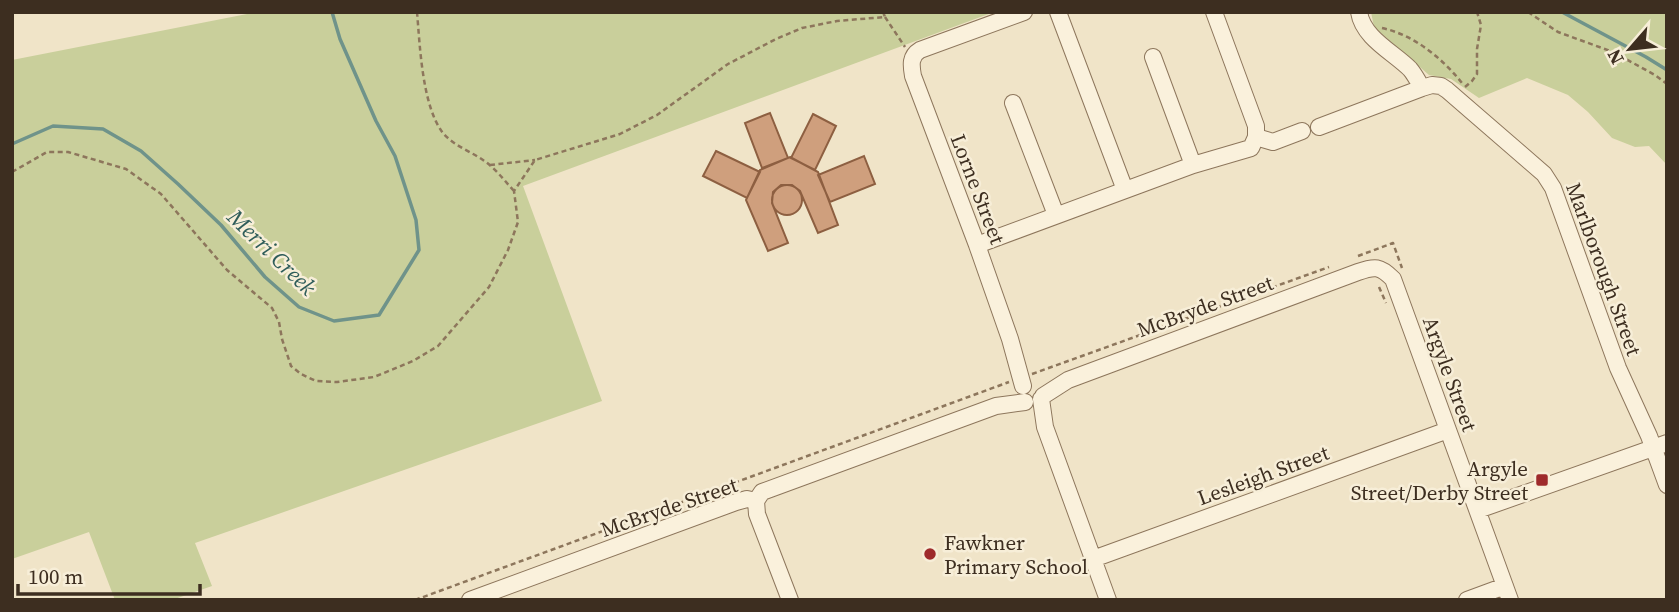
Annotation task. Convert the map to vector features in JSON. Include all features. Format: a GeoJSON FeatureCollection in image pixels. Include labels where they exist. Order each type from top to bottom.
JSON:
{"type":"FeatureCollection","features":[{"type":"Feature","properties":{"kind":"street"},"geometry":{"type":"LineString","coordinates":[[915,53],[1024,12]]}},
{"type":"Feature","properties":{"kind":"street"},"geometry":{"type":"LineString","coordinates":[[1058,12],[1125,190]]}},
{"type":"Feature","properties":{"kind":"street"},"geometry":{"type":"LineString","coordinates":[[977,245],[1194,165],[1251,148],[1256,137],[1256,126],[1214,12]]}},
{"type":"Feature","properties":{"kind":"street"},"geometry":{"type":"LineString","coordinates":[[1319,127],[1422,88],[1410,69],[1367,32],[1359,12]]}},
{"type":"Feature","properties":{"kind":"street","name":"Lorne Street"},"geometry":{"type":"LineString","coordinates":[[915,53],[911,66],[913,76],[1108,600]]}},
{"type":"Feature","properties":{"kind":"street"},"geometry":{"type":"LineString","coordinates":[[1153,57],[1194,165]]}},
{"type":"Feature","properties":{"kind":"street","name":"Marlborough Street"},"geometry":{"type":"LineString","coordinates":[[1422,88],[1432,85],[1447,90],[1549,180],[1618,368],[1660,445],[1667,485]]}},
{"type":"Feature","properties":{"kind":"street"},"geometry":{"type":"LineString","coordinates":[[1013,103],[1056,215]]}},
{"type":"Feature","properties":{"kind":"street"},"geometry":{"type":"LineString","coordinates":[[1256,137],[1273,142],[1302,131]]}},
{"type":"Feature","properties":{"kind":"street","name":"Argyle Street"},"geometry":{"type":"LineString","coordinates":[[1358,272],[1379,268],[1393,279],[1508,593]]}},
{"type":"Feature","properties":{"kind":"street","name":"McBryde Street"},"geometry":{"type":"LineString","coordinates":[[470,600],[736,502],[747,499],[756,501],[762,492],[1358,272]]}},
{"type":"Feature","properties":{"kind":"street","name":"Lesleigh Street"},"geometry":{"type":"LineString","coordinates":[[1093,559],[1448,430]]}},
{"type":"Feature","properties":{"kind":"street"},"geometry":{"type":"LineString","coordinates":[[1478,510],[1660,445]]}},
{"type":"Feature","properties":{"kind":"street"},"geometry":{"type":"LineString","coordinates":[[756,501],[757,514],[790,600]]}},
{"type":"Feature","properties":{"kind":"street"},"geometry":{"type":"LineString","coordinates":[[1467,600],[1508,593]]}},
{"type":"Feature","properties":{"kind":"path"},"geometry":{"type":"LineString","coordinates":[[12,172],[47,152],[68,152],[126,169],[161,194],[228,270],[272,308],[279,322],[291,366],[316,381],[337,382],[374,377],[413,361],[438,346],[489,287],[508,250],[518,222],[514,191],[490,165],[445,135],[430,109],[417,12]]}},
{"type":"Feature","properties":{"kind":"path"},"geometry":{"type":"LineString","coordinates":[[883,12],[907,50],[915,53]]}},
{"type":"Feature","properties":{"kind":"path"},"geometry":{"type":"LineString","coordinates":[[1376,27],[1391,30],[1432,52],[1451,69],[1465,87],[1477,74],[1481,25],[1477,12]]}},
{"type":"Feature","properties":{"kind":"path"},"geometry":{"type":"LineString","coordinates":[[1528,12],[1559,32],[1613,52],[1667,84]]}},
{"type":"Feature","properties":{"kind":"path"},"geometry":{"type":"LineString","coordinates":[[490,165],[536,160],[620,134],[657,115],[728,64],[802,28],[837,21],[885,18]]}},
{"type":"Feature","properties":{"kind":"path"},"geometry":{"type":"LineString","coordinates":[[514,191],[536,160]]}},
{"type":"Feature","properties":{"kind":"green space"},"geometry":{"type":"Polygon","coordinates":[[[257,12],[994,12],[523,186],[602,401],[195,543],[212,586],[172,600],[115,600],[89,532],[12,559],[12,60],[257,12]]]}},
{"type":"Feature","properties":{"kind":"green space"},"geometry":{"type":"Polygon","coordinates":[[[1371,12],[1667,12],[1667,165],[1649,146],[1635,147],[1612,138],[1568,95],[1527,78],[1479,98],[1451,79],[1429,75],[1374,27],[1371,12]]]}},
{"type":"Feature","properties":{"kind":"building"},"geometry":{"type":"Polygon","coordinates":[[[770,113],[788,158],[762,168],[745,123],[770,113]]]}},
{"type":"Feature","properties":{"kind":"building"},"geometry":{"type":"Polygon","coordinates":[[[813,114],[836,126],[815,170],[791,158],[813,114]]]}},
{"type":"Feature","properties":{"kind":"building"},"geometry":{"type":"Polygon","coordinates":[[[716,151],[760,172],[747,198],[703,176],[716,151]]]}},
{"type":"Feature","properties":{"kind":"building"},"geometry":{"type":"Polygon","coordinates":[[[864,156],[875,184],[830,202],[818,175],[864,156]]]}},
{"type":"Feature","properties":{"kind":"building"},"geometry":{"type":"Polygon","coordinates":[[[790,157],[818,172],[838,225],[818,233],[800,191],[792,185],[781,185],[773,192],[772,203],[788,243],[768,251],[746,200],[760,170],[790,157]]]}},
{"type":"Feature","properties":{"kind":"building"},"geometry":{"type":"Polygon","coordinates":[[[787,185],[798,189],[802,200],[798,211],[787,215],[776,211],[772,200],[776,189],[787,185]]]}},
{"type":"Feature","properties":{"kind":"waterway","name":"Merri Creek"},"geometry":{"type":"LineString","coordinates":[[12,144],[53,126],[103,129],[141,151],[178,184],[221,225],[265,277],[299,307],[334,321],[379,315],[419,250],[416,220],[395,156],[376,121],[340,39],[332,12]]}},
{"type":"Feature","properties":{"kind":"waterway","name":"Merri Creek"},"geometry":{"type":"LineString","coordinates":[[1562,12],[1667,70]]}},
{"type":"Feature","properties":{"kind":"place","name":"Argyle Street/Derby Street"},"geometry":{"type":"Point","coordinates":[1542,480]}},
{"type":"Feature","properties":{"kind":"place","name":"Fawkner Primary School"},"geometry":{"type":"Point","coordinates":[930,554]}}]}
